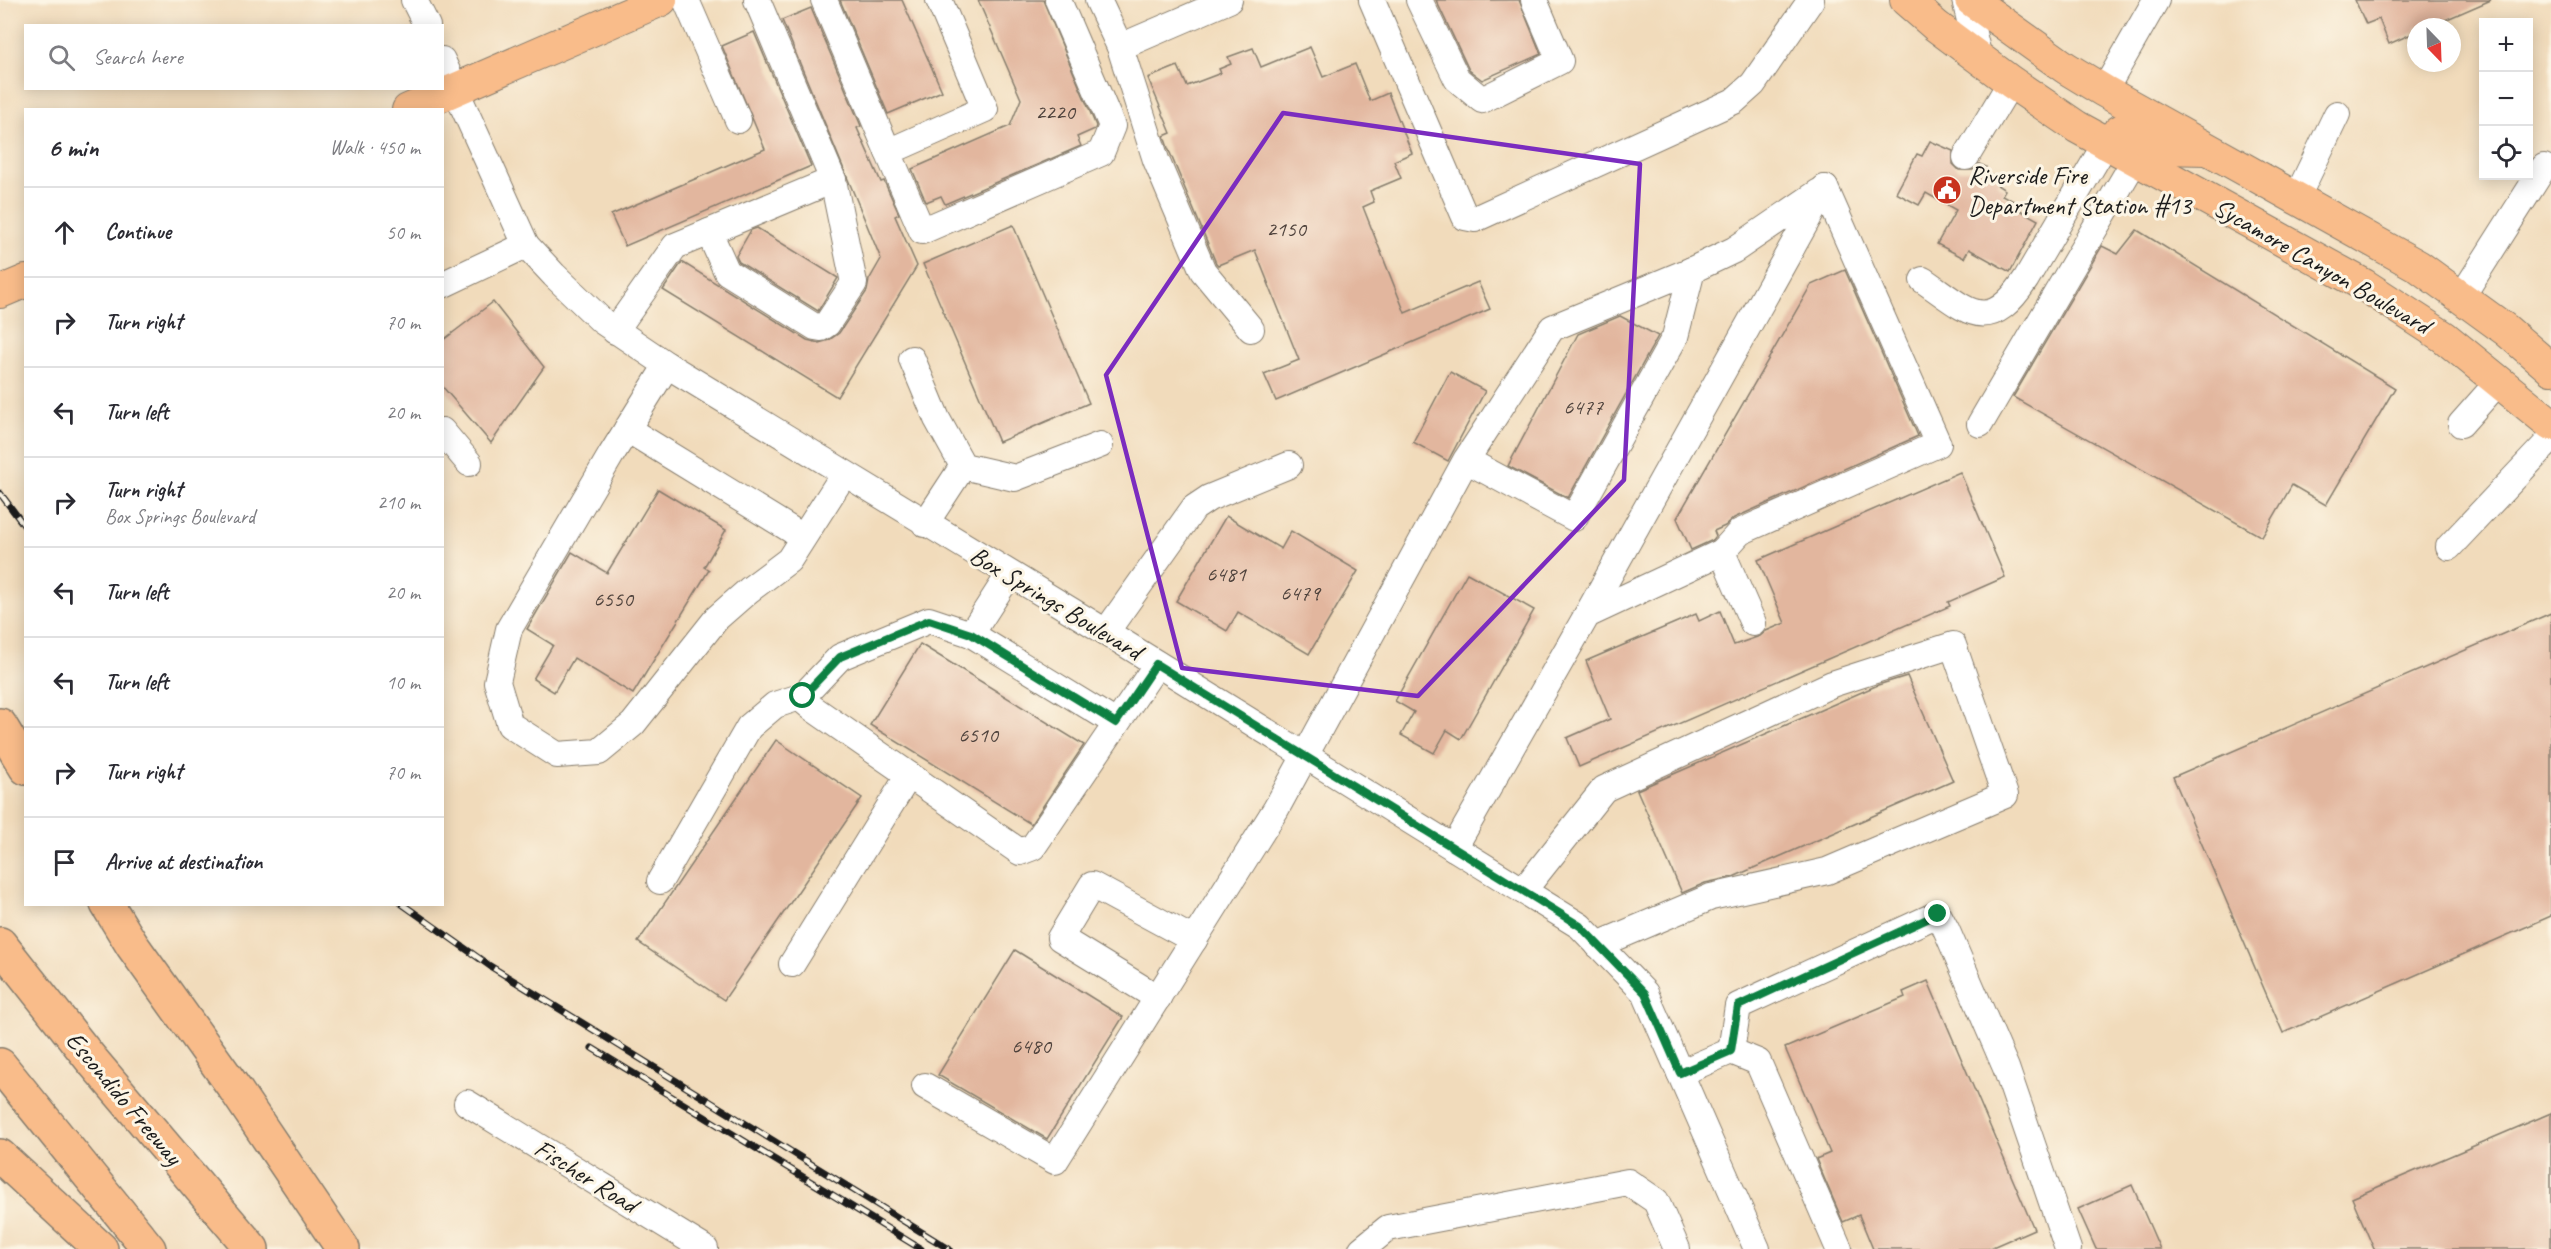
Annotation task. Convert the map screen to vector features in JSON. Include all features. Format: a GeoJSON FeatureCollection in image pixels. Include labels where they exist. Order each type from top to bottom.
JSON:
{"type":"FeatureCollection","features":[{"type":"Feature","properties":{"kind":"highway"},"geometry":{"type":"LineString","coordinates":[[0,725],[24,765]]}},
{"type":"Feature","properties":{"kind":"highway"},"geometry":{"type":"LineString","coordinates":[[108,906],[132,945],[235,1089],[343,1249]]}},
{"type":"Feature","properties":{"kind":"highway","name":"Escondido Freeway"},"geometry":{"type":"LineString","coordinates":[[0,944],[90,1058],[252,1249]]}},
{"type":"Feature","properties":{"kind":"highway"},"geometry":{"type":"LineString","coordinates":[[0,1065],[149,1249]]}},
{"type":"Feature","properties":{"kind":"highway"},"geometry":{"type":"LineString","coordinates":[[0,1156],[101,1249]]}},
{"type":"Feature","properties":{"kind":"main road"},"geometry":{"type":"LineString","coordinates":[[412,108],[661,0]]}},
{"type":"Feature","properties":{"kind":"main road","name":"Sycamore Canyon Boulevard"},"geometry":{"type":"LineString","coordinates":[[1906,0],[2041,104],[2135,160],[2364,285],[2444,338],[2500,380],[2551,424]]}},
{"type":"Feature","properties":{"kind":"main road","name":"Sycamore Canyon Boulevard"},"geometry":{"type":"LineString","coordinates":[[1971,0],[2066,68],[2104,91],[2213,149],[2418,266],[2462,297],[2551,369]]}},
{"type":"Feature","properties":{"kind":"main road"},"geometry":{"type":"LineString","coordinates":[[2106,143],[2120,131],[2131,131],[2160,148],[2213,149]]}},
{"type":"Feature","properties":{"kind":"main road"},"geometry":{"type":"LineString","coordinates":[[0,292],[24,282]]}},
{"type":"Feature","properties":{"kind":"street"},"geometry":{"type":"LineString","coordinates":[[414,0],[426,24]]}},
{"type":"Feature","properties":{"kind":"street"},"geometry":{"type":"LineString","coordinates":[[686,0],[738,120]]}},
{"type":"Feature","properties":{"kind":"street"},"geometry":{"type":"LineString","coordinates":[[709,232],[727,272],[815,327],[821,328],[827,324],[854,283],[833,180],[757,0]]}},
{"type":"Feature","properties":{"kind":"street"},"geometry":{"type":"LineString","coordinates":[[824,0],[922,231],[1101,153],[1112,126],[1058,0]]}},
{"type":"Feature","properties":{"kind":"street"},"geometry":{"type":"LineString","coordinates":[[888,152],[985,109],[939,0]]}},
{"type":"Feature","properties":{"kind":"street"},"geometry":{"type":"LineString","coordinates":[[1098,0],[1120,47],[1156,160],[1203,272],[1251,329]]}},
{"type":"Feature","properties":{"kind":"street"},"geometry":{"type":"LineString","coordinates":[[1120,47],[1229,0]]}},
{"type":"Feature","properties":{"kind":"street"},"geometry":{"type":"LineString","coordinates":[[1371,0],[1465,217],[1475,219],[1734,101],[1753,84],[1811,0]]}},
{"type":"Feature","properties":{"kind":"street"},"geometry":{"type":"LineString","coordinates":[[1419,0],[1457,79],[1482,100],[1560,61],[1534,0]]}},
{"type":"Feature","properties":{"kind":"street"},"geometry":{"type":"LineString","coordinates":[[1965,0],[1979,58]]}},
{"type":"Feature","properties":{"kind":"street"},"geometry":{"type":"LineString","coordinates":[[2104,91],[2156,0]]}},
{"type":"Feature","properties":{"kind":"street","name":"Box Springs Boulevard"},"geometry":{"type":"LineString","coordinates":[[444,64],[526,245],[560,282],[615,331],[1580,926],[1645,993],[1757,1249]]}},
{"type":"Feature","properties":{"kind":"street"},"geometry":{"type":"LineString","coordinates":[[1966,157],[2011,82]]}},
{"type":"Feature","properties":{"kind":"street"},"geometry":{"type":"LineString","coordinates":[[2297,197],[2337,114]]}},
{"type":"Feature","properties":{"kind":"street"},"geometry":{"type":"LineString","coordinates":[[1923,280],[1967,310],[1988,314],[2001,309],[2013,298],[2026,279],[2106,143]]}},
{"type":"Feature","properties":{"kind":"street"},"geometry":{"type":"LineString","coordinates":[[1980,424],[2135,160]]}},
{"type":"Feature","properties":{"kind":"street"},"geometry":{"type":"LineString","coordinates":[[2462,297],[2544,167]]}},
{"type":"Feature","properties":{"kind":"street"},"geometry":{"type":"LineString","coordinates":[[615,331],[675,246],[833,180]]}},
{"type":"Feature","properties":{"kind":"street"},"geometry":{"type":"LineString","coordinates":[[925,1086],[1055,1161],[1276,809],[1303,755],[1466,460],[1552,328],[1692,270],[1734,250],[1825,188]]}},
{"type":"Feature","properties":{"kind":"street"},"geometry":{"type":"LineString","coordinates":[[1587,615],[1722,552],[1740,532],[1938,444],[1825,188]]}},
{"type":"Feature","properties":{"kind":"street"},"geometry":{"type":"LineString","coordinates":[[1454,848],[1825,188]]}},
{"type":"Feature","properties":{"kind":"street"},"geometry":{"type":"LineString","coordinates":[[444,284],[526,245]]}},
{"type":"Feature","properties":{"kind":"street"},"geometry":{"type":"LineString","coordinates":[[1466,460],[1574,519],[1675,337],[1692,270]]}},
{"type":"Feature","properties":{"kind":"street"},"geometry":{"type":"LineString","coordinates":[[912,359],[937,419],[963,466],[1015,478],[1100,445]]}},
{"type":"Feature","properties":{"kind":"street"},"geometry":{"type":"LineString","coordinates":[[667,365],[509,629],[497,682],[510,725],[557,755],[599,752],[633,724],[717,618],[789,560],[844,474]]}},
{"type":"Feature","properties":{"kind":"street"},"geometry":{"type":"LineString","coordinates":[[2461,424],[2500,380]]}},
{"type":"Feature","properties":{"kind":"street"},"geometry":{"type":"LineString","coordinates":[[627,429],[803,537]]}},
{"type":"Feature","properties":{"kind":"street"},"geometry":{"type":"LineString","coordinates":[[444,433],[469,463]]}},
{"type":"Feature","properties":{"kind":"street"},"geometry":{"type":"LineString","coordinates":[[2449,547],[2551,439]]}},
{"type":"Feature","properties":{"kind":"street"},"geometry":{"type":"LineString","coordinates":[[1106,632],[1194,508],[1209,498],[1288,465]]}},
{"type":"Feature","properties":{"kind":"street"},"geometry":{"type":"LineString","coordinates":[[925,524],[963,466]]}},
{"type":"Feature","properties":{"kind":"street"},"geometry":{"type":"LineString","coordinates":[[1722,552],[1752,623]]}},
{"type":"Feature","properties":{"kind":"street"},"geometry":{"type":"LineString","coordinates":[[971,634],[1009,575]]}},
{"type":"Feature","properties":{"kind":"street"},"geometry":{"type":"LineString","coordinates":[[660,881],[749,727],[775,705],[803,696],[840,657],[902,633],[925,621],[971,634],[1116,723]]}},
{"type":"Feature","properties":{"kind":"street"},"geometry":{"type":"LineString","coordinates":[[1524,891],[1604,789],[1832,684],[1953,645],[2005,795],[1827,871],[1711,897],[1598,945]]}},
{"type":"Feature","properties":{"kind":"street"},"geometry":{"type":"LineString","coordinates":[[803,696],[805,702],[811,707],[1020,852],[1033,847],[1156,664]]}},
{"type":"Feature","properties":{"kind":"street"},"geometry":{"type":"LineString","coordinates":[[792,964],[909,775]]}},
{"type":"Feature","properties":{"kind":"street"},"geometry":{"type":"LineString","coordinates":[[1158,998],[1060,938],[1092,885],[1194,940]]}},
{"type":"Feature","properties":{"kind":"street"},"geometry":{"type":"LineString","coordinates":[[1731,1051],[1738,1006],[1938,914],[2006,1068],[2068,1249]]}},
{"type":"Feature","properties":{"kind":"street"},"geometry":{"type":"LineString","coordinates":[[1680,1073],[1731,1051],[1758,1062],[1839,1249]]}},
{"type":"Feature","properties":{"kind":"street","name":"Fischer Road"},"geometry":{"type":"LineString","coordinates":[[467,1103],[705,1249]]}},
{"type":"Feature","properties":{"kind":"street"},"geometry":{"type":"LineString","coordinates":[[1362,1249],[1388,1228],[1628,1182],[1656,1201],[1677,1249]]}},
{"type":"Feature","properties":{"kind":"highlighted area"},"geometry":{"type":"Polygon","coordinates":[[[1283,113],[1640,164],[1624,480],[1418,696],[1182,668],[1106,375],[1283,113]]]}},
{"type":"Feature","properties":{"kind":"building"},"geometry":{"type":"Polygon","coordinates":[[[840,0],[902,0],[942,91],[888,114],[840,0]]]}},
{"type":"Feature","properties":{"kind":"building"},"geometry":{"type":"Polygon","coordinates":[[[978,0],[1043,0],[1096,126],[1095,129],[1077,137],[1081,146],[945,204],[941,196],[926,202],[912,169],[1010,126],[1021,99],[978,0]]]}},
{"type":"Feature","properties":{"kind":"building"},"geometry":{"type":"Polygon","coordinates":[[[1436,0],[1519,0],[1541,54],[1482,80],[1469,70],[1436,0]]]}},
{"type":"Feature","properties":{"kind":"building"},"geometry":{"type":"Polygon","coordinates":[[[2355,0],[2491,0],[2450,18],[2407,18],[2407,36],[2389,44],[2379,19],[2366,24],[2355,0]]]}},
{"type":"Feature","properties":{"kind":"building"},"geometry":{"type":"Polygon","coordinates":[[[811,8],[861,126],[857,128],[881,182],[884,181],[899,214],[895,216],[917,266],[837,397],[663,290],[682,262],[807,340],[819,343],[839,333],[867,291],[869,280],[881,259],[782,20],[811,8]]]}},
{"type":"Feature","properties":{"kind":"building"},"geometry":{"type":"Polygon","coordinates":[[[754,32],[811,166],[625,246],[611,215],[765,149],[722,46],[754,32]]]}},
{"type":"Feature","properties":{"kind":"building"},"geometry":{"type":"Polygon","coordinates":[[[1310,47],[1323,77],[1355,64],[1370,101],[1388,93],[1412,153],[1394,161],[1401,178],[1370,191],[1374,202],[1363,207],[1405,313],[1478,282],[1490,309],[1276,401],[1264,374],[1299,360],[1255,250],[1218,265],[1216,263],[1168,148],[1164,136],[1171,133],[1148,78],[1178,66],[1187,86],[1221,73],[1219,69],[1231,64],[1228,57],[1253,48],[1261,67],[1310,47]]]}},
{"type":"Feature","properties":{"kind":"building"},"geometry":{"type":"Polygon","coordinates":[[[1930,141],[1953,151],[1953,164],[1959,170],[1973,170],[1979,164],[1986,167],[1985,172],[2000,180],[1997,185],[2005,190],[2002,195],[2021,205],[2018,209],[2038,220],[2010,272],[1969,249],[1964,258],[1937,244],[1956,210],[1926,193],[1919,205],[1896,193],[1917,154],[1922,156],[1930,141]]]}},
{"type":"Feature","properties":{"kind":"building"},"geometry":{"type":"Polygon","coordinates":[[[1013,225],[1089,403],[999,442],[923,264],[1013,225]]]}},
{"type":"Feature","properties":{"kind":"building"},"geometry":{"type":"Polygon","coordinates":[[[757,228],[838,278],[818,311],[739,262],[736,256],[751,230],[757,228]]]}},
{"type":"Feature","properties":{"kind":"building"},"geometry":{"type":"Polygon","coordinates":[[[2137,230],[2395,388],[2326,505],[2292,485],[2262,537],[2013,397],[2102,246],[2118,254],[2137,230]]]}},
{"type":"Feature","properties":{"kind":"building"},"geometry":{"type":"Polygon","coordinates":[[[1845,270],[1918,436],[1734,518],[1725,526],[1714,531],[1716,536],[1713,540],[1691,550],[1677,518],[1811,285],[1845,270]]]}},
{"type":"Feature","properties":{"kind":"building"},"geometry":{"type":"Polygon","coordinates":[[[493,302],[544,367],[491,443],[444,388],[444,339],[493,302]]]}},
{"type":"Feature","properties":{"kind":"building"},"geometry":{"type":"Polygon","coordinates":[[[1620,316],[1658,336],[1568,498],[1508,466],[1578,334],[1620,316]]]}},
{"type":"Feature","properties":{"kind":"building"},"geometry":{"type":"Polygon","coordinates":[[[1450,372],[1485,391],[1448,461],[1413,442],[1450,372]]]}},
{"type":"Feature","properties":{"kind":"building"},"geometry":{"type":"Polygon","coordinates":[[[1960,472],[2005,577],[1948,602],[1950,606],[1579,767],[1567,738],[1610,719],[1586,661],[1696,614],[1699,621],[1720,611],[1734,645],[1760,636],[1785,623],[1758,560],[1960,472]]]}},
{"type":"Feature","properties":{"kind":"building"},"geometry":{"type":"Polygon","coordinates":[[[658,489],[726,530],[704,567],[709,570],[633,694],[574,658],[554,692],[533,679],[553,645],[527,629],[572,552],[607,573],[658,489]]]}},
{"type":"Feature","properties":{"kind":"building"},"geometry":{"type":"Polygon","coordinates":[[[1226,516],[1281,549],[1291,531],[1358,571],[1309,654],[1238,612],[1227,631],[1176,601],[1226,516]]]}},
{"type":"Feature","properties":{"kind":"building"},"geometry":{"type":"Polygon","coordinates":[[[1467,573],[1534,610],[1461,739],[1447,730],[1434,753],[1401,735],[1414,712],[1395,701],[1467,573]]]}},
{"type":"Feature","properties":{"kind":"building"},"geometry":{"type":"Polygon","coordinates":[[[2551,613],[2551,916],[2283,1033],[2173,777],[2551,613]]]}},
{"type":"Feature","properties":{"kind":"building"},"geometry":{"type":"Polygon","coordinates":[[[920,644],[1084,745],[1031,824],[870,725],[920,644]]]}},
{"type":"Feature","properties":{"kind":"building"},"geometry":{"type":"Polygon","coordinates":[[[1907,676],[1953,781],[1733,877],[1705,883],[1682,893],[1637,790],[1878,685],[1907,676]]]}},
{"type":"Feature","properties":{"kind":"building"},"geometry":{"type":"Polygon","coordinates":[[[776,740],[862,798],[724,1000],[638,942],[776,740]]]}},
{"type":"Feature","properties":{"kind":"building"},"geometry":{"type":"Polygon","coordinates":[[[1015,950],[1123,1017],[1047,1139],[938,1075],[1015,950]]]}},
{"type":"Feature","properties":{"kind":"building"},"geometry":{"type":"Polygon","coordinates":[[[1928,981],[2034,1229],[1988,1249],[1873,1249],[1859,1215],[1843,1222],[1816,1159],[1830,1153],[1785,1048],[1905,997],[1903,992],[1928,981]]]}},
{"type":"Feature","properties":{"kind":"building"},"geometry":{"type":"Polygon","coordinates":[[[2551,1113],[2551,1249],[2374,1249],[2352,1198],[2551,1113]]]}},
{"type":"Feature","properties":{"kind":"building"},"geometry":{"type":"Polygon","coordinates":[[[2132,1185],[2160,1249],[2096,1249],[2078,1209],[2132,1185]]]}},
{"type":"Feature","properties":{"kind":"railway"},"geometry":{"type":"LineString","coordinates":[[0,493],[24,525]]}},
{"type":"Feature","properties":{"kind":"railway"},"geometry":{"type":"LineString","coordinates":[[405,906],[490,966],[949,1249]]}},
{"type":"Feature","properties":{"kind":"railway"},"geometry":{"type":"LineString","coordinates":[[592,1048],[921,1249]]}},
{"type":"Feature","properties":{"kind":"place","name":"Riverside Fire Department Station #13"},"geometry":{"type":"Point","coordinates":[1947,190]}},
{"type":"Feature","properties":{"kind":"route"},"geometry":{"type":"LineString","coordinates":[[803,696],[840,657],[929,620],[971,634],[1116,723],[1156,664],[1580,926],[1645,993],[1680,1073],[1731,1051],[1738,1006],[1938,914]]}}]}
